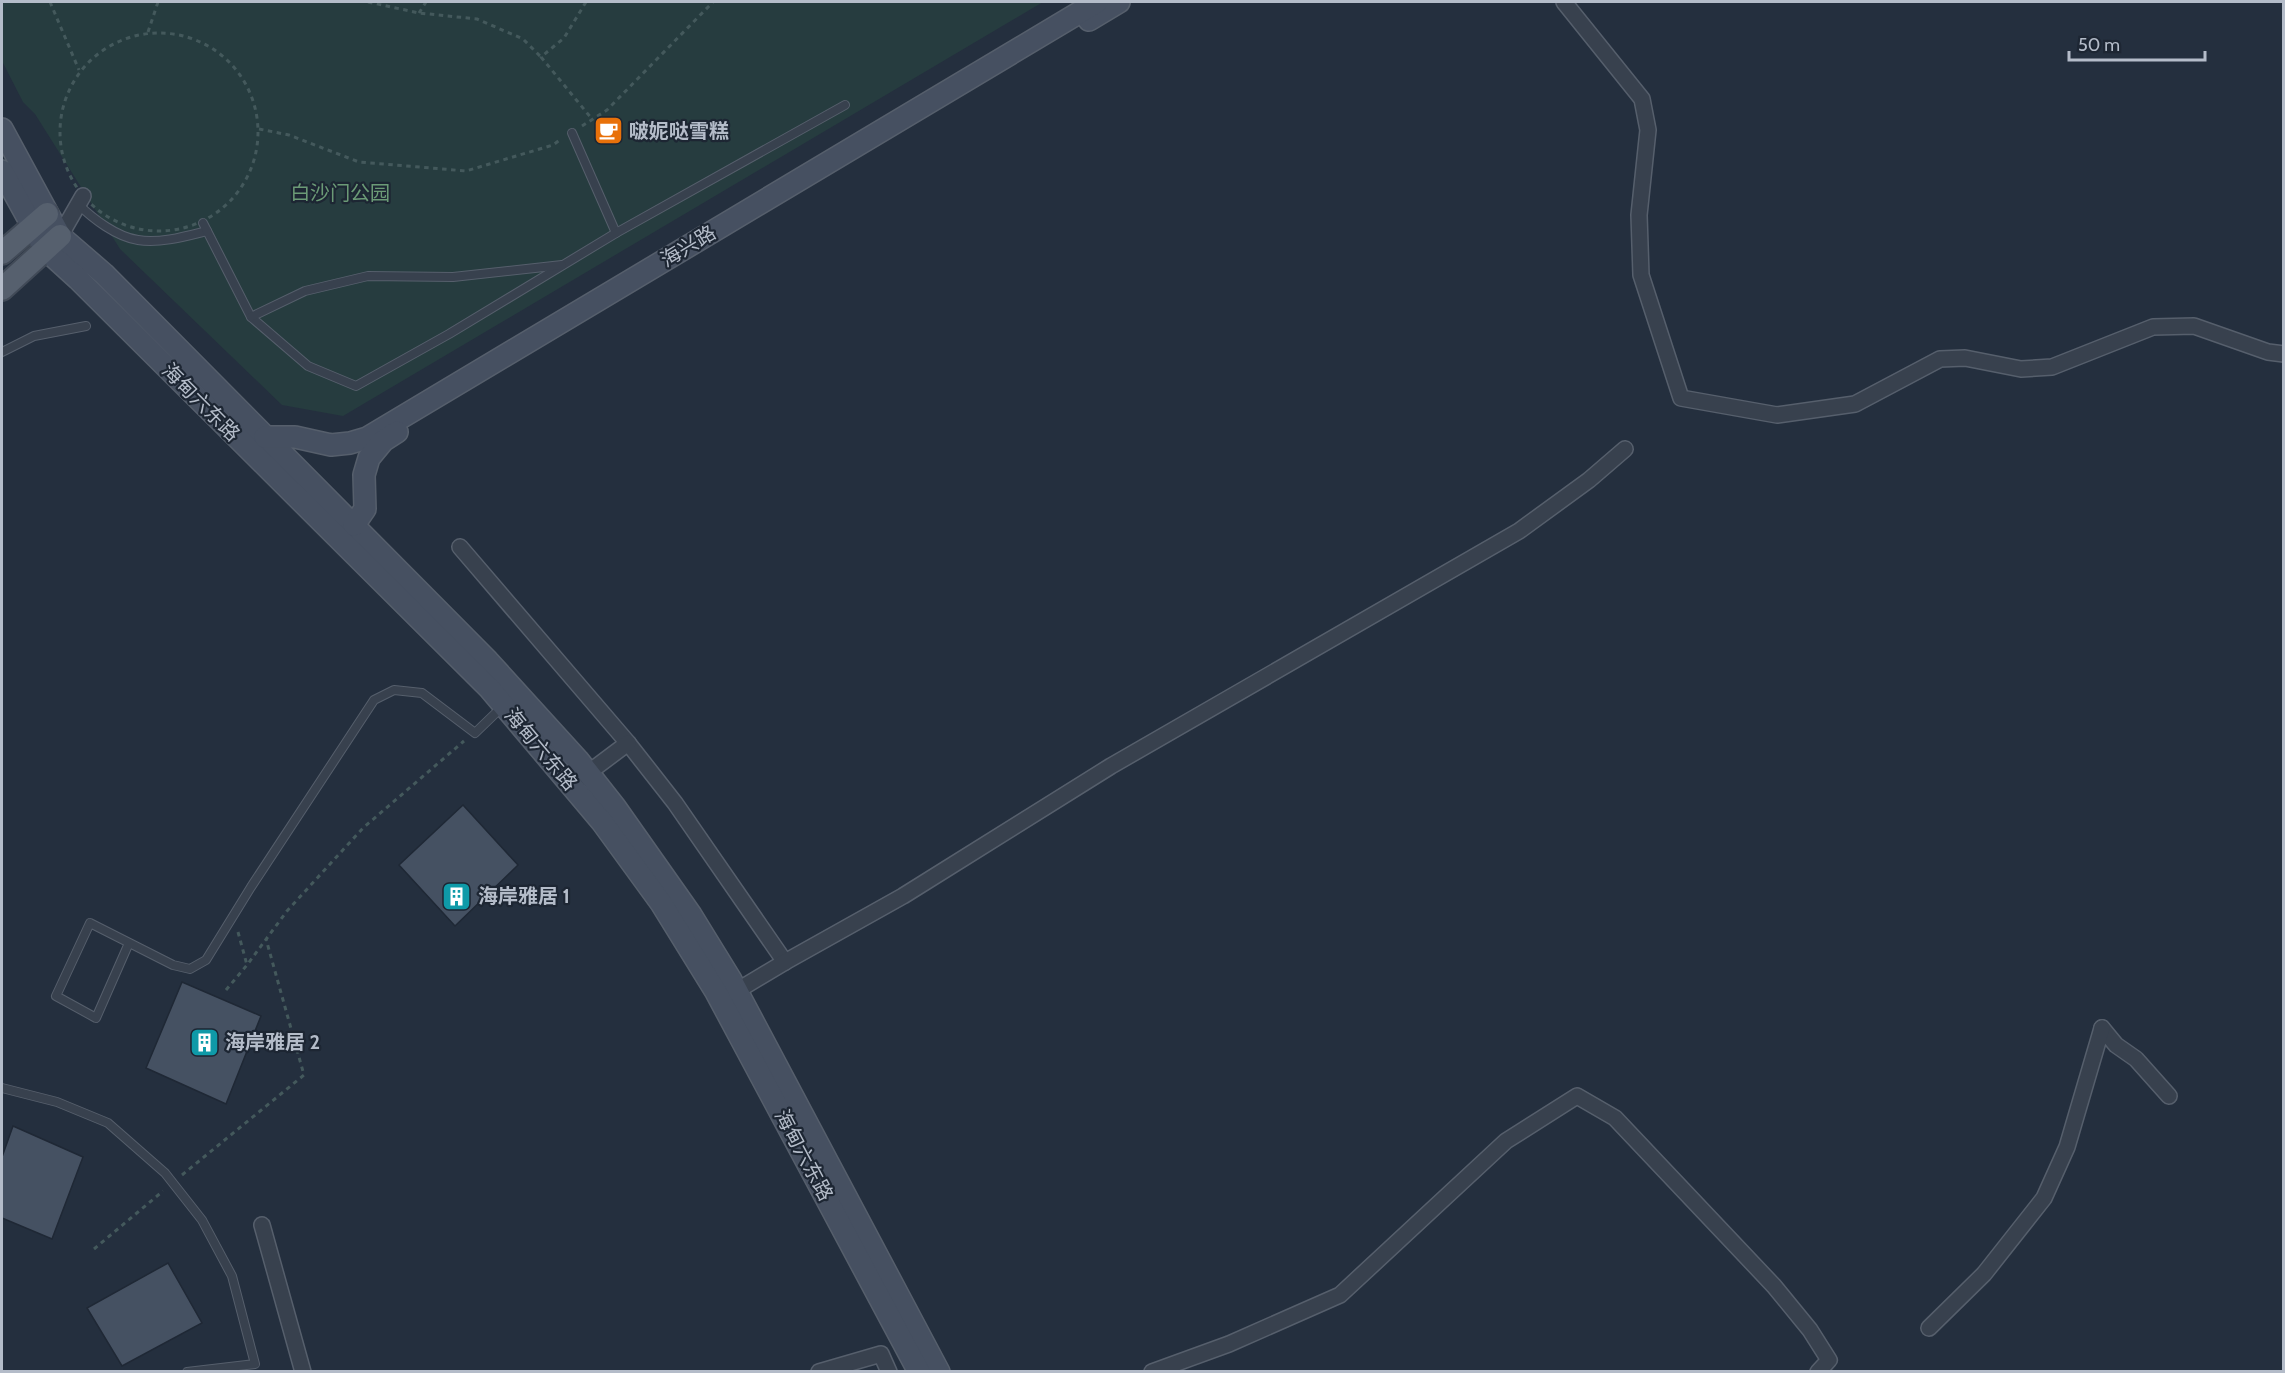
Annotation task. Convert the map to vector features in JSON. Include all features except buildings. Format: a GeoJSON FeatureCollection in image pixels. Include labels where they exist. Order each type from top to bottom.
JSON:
{"type":"FeatureCollection","features":[{"type":"Feature","properties":{"kind":"main road","name":"海兴路"},"geometry":{"type":"LineString","coordinates":[[265,437],[295,437],[331,445],[367,438],[1097,2]]}},
{"type":"Feature","properties":{"kind":"main road","name":"海兴路"},"geometry":{"type":"LineString","coordinates":[[354,525],[365,509],[364,475],[367,463],[372,453],[387,438],[624,301],[1119,2]]}},
{"type":"Feature","properties":{"kind":"main road"},"geometry":{"type":"LineString","coordinates":[[2,129],[39,220],[52,243],[2,289]]}},
{"type":"Feature","properties":{"kind":"main road"},"geometry":{"type":"LineString","coordinates":[[2,171],[39,220]]}},
{"type":"Feature","properties":{"kind":"main road"},"geometry":{"type":"LineString","coordinates":[[2,253],[39,220]]}},
{"type":"Feature","properties":{"kind":"main road","name":"海甸六东路"},"geometry":{"type":"LineString","coordinates":[[52,243],[104,274],[354,525],[652,858],[691,915],[729,996],[919,1371]]}},
{"type":"Feature","properties":{"kind":"main road","name":"海甸六东路"},"geometry":{"type":"LineString","coordinates":[[52,243],[78,279],[509,697]]}},
{"type":"Feature","properties":{"kind":"main road","name":"海甸六东路"},"geometry":{"type":"LineString","coordinates":[[729,996],[939,1371]]}},
{"type":"Feature","properties":{"kind":"street"},"geometry":{"type":"LineString","coordinates":[[1564,2],[1642,99],[1648,130],[1640,214],[1641,274],[1680,398],[1777,415],[1855,404],[1940,359],[1965,358],[2021,369],[2052,367],[2153,327],[2194,326],[2268,352],[2283,354]]}},
{"type":"Feature","properties":{"kind":"street"},"geometry":{"type":"LineString","coordinates":[[52,243],[81,200]]}},
{"type":"Feature","properties":{"kind":"street"},"geometry":{"type":"LineString","coordinates":[[729,996],[903,896],[1111,766],[1519,531],[1589,480],[1625,449]]}},
{"type":"Feature","properties":{"kind":"street"},"geometry":{"type":"LineString","coordinates":[[460,547],[628,743],[694,831],[785,962]]}},
{"type":"Feature","properties":{"kind":"street"},"geometry":{"type":"LineString","coordinates":[[580,779],[628,743]]}},
{"type":"Feature","properties":{"kind":"street"},"geometry":{"type":"LineString","coordinates":[[1929,1328],[1984,1274],[2044,1198],[2067,1147],[2102,1028],[2116,1045],[2136,1059],[2169,1096]]}},
{"type":"Feature","properties":{"kind":"street"},"geometry":{"type":"LineString","coordinates":[[1152,1371],[1230,1344],[1340,1295],[1506,1141],[1577,1096],[1615,1118],[1774,1286],[1810,1330],[1829,1360],[1818,1371]]}},
{"type":"Feature","properties":{"kind":"street"},"geometry":{"type":"LineString","coordinates":[[262,1225],[303,1371]]}},
{"type":"Feature","properties":{"kind":"street"},"geometry":{"type":"LineString","coordinates":[[819,1371],[881,1354],[889,1371]]}},
{"type":"Feature","properties":{"kind":"lane"},"geometry":{"type":"LineString","coordinates":[[203,223],[251,316],[308,366],[356,386],[449,334],[616,233],[845,105]]}},
{"type":"Feature","properties":{"kind":"lane"},"geometry":{"type":"LineString","coordinates":[[572,133],[616,233]]}},
{"type":"Feature","properties":{"kind":"lane"},"geometry":{"type":"LineString","coordinates":[[81,200],[98,223],[137,240],[177,238],[207,231]]}},
{"type":"Feature","properties":{"kind":"lane"},"geometry":{"type":"LineString","coordinates":[[251,316],[305,291],[368,276],[453,277],[566,264]]}},
{"type":"Feature","properties":{"kind":"lane"},"geometry":{"type":"LineString","coordinates":[[2,352],[34,336],[86,326]]}},
{"type":"Feature","properties":{"kind":"lane"},"geometry":{"type":"LineString","coordinates":[[129,943],[96,1018],[56,996],[90,923],[173,965],[190,969],[206,960],[374,700],[394,690],[422,693],[475,733],[509,697]]}},
{"type":"Feature","properties":{"kind":"lane"},"geometry":{"type":"LineString","coordinates":[[2,1088],[57,1102],[108,1123],[165,1173],[202,1220],[232,1276],[255,1364],[187,1371]]}},
{"type":"Feature","properties":{"kind":"path"},"geometry":{"type":"LineString","coordinates":[[50,2],[79,70]]}},
{"type":"Feature","properties":{"kind":"path"},"geometry":{"type":"LineString","coordinates":[[148,32],[158,2]]}},
{"type":"Feature","properties":{"kind":"path"},"geometry":{"type":"LineString","coordinates":[[368,2],[419,13],[477,19],[523,39],[542,57],[592,119]]}},
{"type":"Feature","properties":{"kind":"path"},"geometry":{"type":"LineString","coordinates":[[419,13],[426,2]]}},
{"type":"Feature","properties":{"kind":"path"},"geometry":{"type":"LineString","coordinates":[[542,57],[564,38],[586,2]]}},
{"type":"Feature","properties":{"kind":"path"},"geometry":{"type":"LineString","coordinates":[[259,129],[289,135],[359,162],[466,171],[553,145],[607,110],[713,2]]}},
{"type":"Feature","properties":{"kind":"path"},"geometry":{"type":"LineString","coordinates":[[148,32],[195,38],[232,64],[253,100],[259,129],[254,165],[226,207],[203,223],[173,230],[138,231],[100,214],[81,200],[60,150],[63,101],[79,70],[113,42],[148,32]]}},
{"type":"Feature","properties":{"kind":"path"},"geometry":{"type":"LineString","coordinates":[[226,990],[247,966],[287,910],[363,828],[475,733]]}},
{"type":"Feature","properties":{"kind":"path"},"geometry":{"type":"LineString","coordinates":[[233,915],[247,966]]}},
{"type":"Feature","properties":{"kind":"path"},"geometry":{"type":"LineString","coordinates":[[94,1249],[303,1075],[266,939]]}},
{"type":"Feature","properties":{"kind":"green space","name":"白沙门公园"},"geometry":{"type":"Polygon","coordinates":[[[2,2],[1043,2],[343,416],[282,405],[120,249],[35,114],[23,102],[2,61],[2,2]]]}},
{"type":"Feature","properties":{"kind":"place","name":"啵妮哒雪糕"},"geometry":{"type":"Point","coordinates":[608,131]}},
{"type":"Feature","properties":{"kind":"place","name":"海岸雅居 1"},"geometry":{"type":"Point","coordinates":[457,896]}},
{"type":"Feature","properties":{"kind":"place","name":"海岸雅居 2"},"geometry":{"type":"Point","coordinates":[204,1042]}}]}
